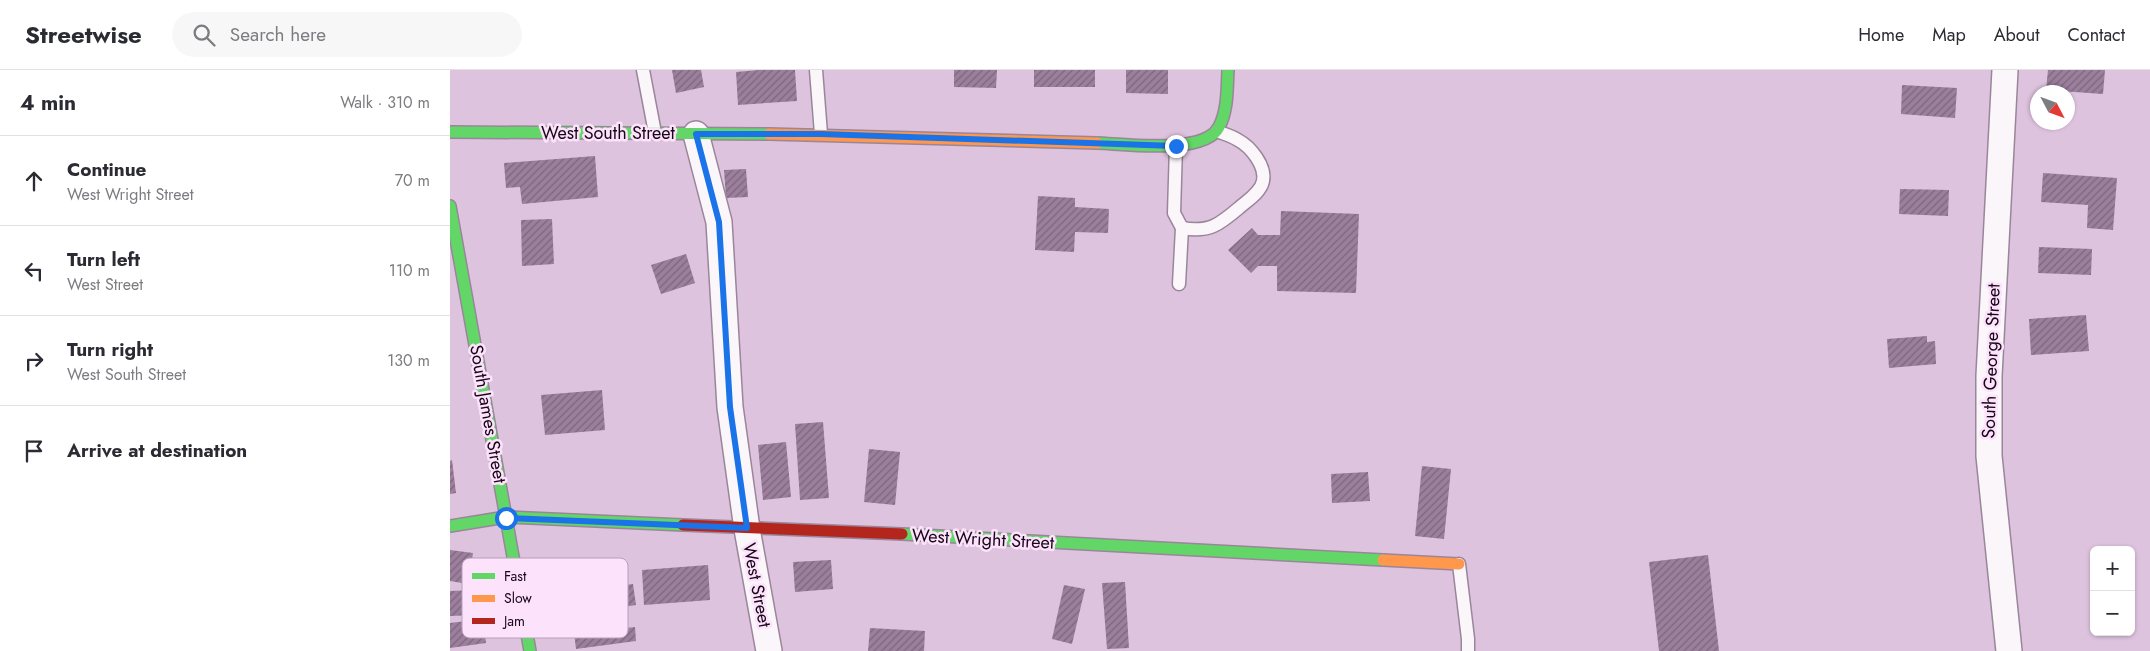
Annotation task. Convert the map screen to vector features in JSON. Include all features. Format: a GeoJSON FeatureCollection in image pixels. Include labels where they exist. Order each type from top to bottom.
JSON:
{"type":"FeatureCollection","features":[{"type":"Feature","properties":{"kind":"street"},"geometry":{"type":"LineString","coordinates":[[1217,131],[1225,108],[1228,70]]}},
{"type":"Feature","properties":{"kind":"street","name":"South George Street"},"geometry":{"type":"LineString","coordinates":[[2005,70],[1989,376],[1989,456],[2009,651]]}},
{"type":"Feature","properties":{"kind":"street","name":"West South Street"},"geometry":{"type":"LineString","coordinates":[[450,132],[821,134],[1176,146],[1200,142],[1217,131]]}},
{"type":"Feature","properties":{"kind":"street","name":"West Street"},"geometry":{"type":"LineString","coordinates":[[696,134],[719,222],[730,407],[747,528],[769,651]]}},
{"type":"Feature","properties":{"kind":"street","name":"South James Street"},"geometry":{"type":"LineString","coordinates":[[450,206],[513,558]]}},
{"type":"Feature","properties":{"kind":"street","name":"West Wright Street"},"geometry":{"type":"LineString","coordinates":[[450,526],[506,518],[1006,539],[1459,564]]}},
{"type":"Feature","properties":{"kind":"street","name":"South James Street"},"geometry":{"type":"LineString","coordinates":[[528,638],[530,651]]}},
{"type":"Feature","properties":{"kind":"lane"},"geometry":{"type":"LineString","coordinates":[[643,70],[655,133]]}},
{"type":"Feature","properties":{"kind":"lane"},"geometry":{"type":"LineString","coordinates":[[816,70],[821,134]]}},
{"type":"Feature","properties":{"kind":"lane"},"geometry":{"type":"LineString","coordinates":[[1182,228],[1196,230],[1219,225],[1256,194],[1263,182],[1262,167],[1252,152],[1239,140],[1217,131]]}},
{"type":"Feature","properties":{"kind":"lane"},"geometry":{"type":"LineString","coordinates":[[1176,146],[1174,213],[1182,228],[1179,284]]}},
{"type":"Feature","properties":{"kind":"lane"},"geometry":{"type":"LineString","coordinates":[[1459,564],[1468,651]]}},
{"type":"Feature","properties":{"kind":"building"},"geometry":{"type":"Polygon","coordinates":[[[672,70],[701,70],[704,87],[676,93],[672,70]]]}},
{"type":"Feature","properties":{"kind":"building"},"geometry":{"type":"Polygon","coordinates":[[[795,70],[797,101],[738,105],[736,72],[795,70]]]}},
{"type":"Feature","properties":{"kind":"building"},"geometry":{"type":"Polygon","coordinates":[[[954,70],[997,70],[996,88],[954,87],[954,70]]]}},
{"type":"Feature","properties":{"kind":"building"},"geometry":{"type":"Polygon","coordinates":[[[1034,70],[1095,70],[1095,87],[1034,87],[1034,70]]]}},
{"type":"Feature","properties":{"kind":"building"},"geometry":{"type":"Polygon","coordinates":[[[1126,70],[1168,70],[1168,94],[1126,93],[1126,70]]]}},
{"type":"Feature","properties":{"kind":"building"},"geometry":{"type":"Polygon","coordinates":[[[2048,70],[2105,70],[2103,94],[2075,92],[2075,85],[2046,85],[2048,70]]]}},
{"type":"Feature","properties":{"kind":"building"},"geometry":{"type":"Polygon","coordinates":[[[1902,85],[1957,88],[1955,118],[1901,114],[1902,85]]]}},
{"type":"Feature","properties":{"kind":"building"},"geometry":{"type":"Polygon","coordinates":[[[595,156],[598,197],[522,204],[520,187],[506,188],[504,163],[595,156]]]}},
{"type":"Feature","properties":{"kind":"building"},"geometry":{"type":"Polygon","coordinates":[[[746,169],[748,197],[726,198],[724,170],[746,169]]]}},
{"type":"Feature","properties":{"kind":"building"},"geometry":{"type":"Polygon","coordinates":[[[2043,173],[2117,178],[2113,230],[2087,228],[2088,205],[2041,202],[2043,173]]]}},
{"type":"Feature","properties":{"kind":"building"},"geometry":{"type":"Polygon","coordinates":[[[1900,189],[1949,190],[1948,216],[1899,214],[1900,189]]]}},
{"type":"Feature","properties":{"kind":"building"},"geometry":{"type":"Polygon","coordinates":[[[1038,196],[1075,198],[1075,207],[1109,209],[1108,233],[1075,232],[1074,252],[1035,250],[1038,196]]]}},
{"type":"Feature","properties":{"kind":"building"},"geometry":{"type":"Polygon","coordinates":[[[1281,211],[1359,214],[1356,293],[1277,291],[1277,266],[1258,266],[1251,273],[1228,250],[1252,228],[1258,235],[1280,235],[1281,211]]]}},
{"type":"Feature","properties":{"kind":"building"},"geometry":{"type":"Polygon","coordinates":[[[552,219],[554,264],[522,266],[521,220],[552,219]]]}},
{"type":"Feature","properties":{"kind":"building"},"geometry":{"type":"Polygon","coordinates":[[[2039,247],[2092,249],[2091,275],[2038,273],[2039,247]]]}},
{"type":"Feature","properties":{"kind":"building"},"geometry":{"type":"Polygon","coordinates":[[[686,254],[695,283],[661,294],[651,265],[686,254]]]}},
{"type":"Feature","properties":{"kind":"building"},"geometry":{"type":"Polygon","coordinates":[[[2086,315],[2089,351],[2031,355],[2029,319],[2086,315]]]}},
{"type":"Feature","properties":{"kind":"building"},"geometry":{"type":"Polygon","coordinates":[[[1927,336],[1927,342],[1935,341],[1936,364],[1889,368],[1887,339],[1927,336]]]}},
{"type":"Feature","properties":{"kind":"building"},"geometry":{"type":"Polygon","coordinates":[[[602,390],[605,430],[545,435],[541,395],[602,390]]]}},
{"type":"Feature","properties":{"kind":"building"},"geometry":{"type":"Polygon","coordinates":[[[823,422],[829,498],[800,500],[795,424],[823,422]]]}},
{"type":"Feature","properties":{"kind":"building"},"geometry":{"type":"Polygon","coordinates":[[[786,442],[791,497],[763,500],[758,445],[786,442]]]}},
{"type":"Feature","properties":{"kind":"building"},"geometry":{"type":"Polygon","coordinates":[[[869,449],[900,452],[895,505],[864,502],[869,449]]]}},
{"type":"Feature","properties":{"kind":"building"},"geometry":{"type":"Polygon","coordinates":[[[452,460],[456,493],[450,494],[450,461],[452,460]]]}},
{"type":"Feature","properties":{"kind":"building"},"geometry":{"type":"Polygon","coordinates":[[[1422,466],[1451,469],[1444,539],[1415,536],[1422,466]]]}},
{"type":"Feature","properties":{"kind":"building"},"geometry":{"type":"Polygon","coordinates":[[[1368,472],[1370,501],[1332,503],[1331,474],[1368,472]]]}},
{"type":"Feature","properties":{"kind":"building"},"geometry":{"type":"Polygon","coordinates":[[[450,550],[473,553],[472,558],[462,558],[462,583],[450,581],[450,550]]]}},
{"type":"Feature","properties":{"kind":"building"},"geometry":{"type":"Polygon","coordinates":[[[1708,555],[1719,651],[1659,651],[1649,562],[1708,555]]]}},
{"type":"Feature","properties":{"kind":"building"},"geometry":{"type":"Polygon","coordinates":[[[831,560],[833,589],[795,592],[793,562],[831,560]]]}},
{"type":"Feature","properties":{"kind":"building"},"geometry":{"type":"Polygon","coordinates":[[[708,565],[710,600],[644,605],[642,570],[708,565]]]}},
{"type":"Feature","properties":{"kind":"building"},"geometry":{"type":"Polygon","coordinates":[[[1125,582],[1129,648],[1107,649],[1102,583],[1125,582]]]}},
{"type":"Feature","properties":{"kind":"building"},"geometry":{"type":"Polygon","coordinates":[[[633,584],[636,605],[628,606],[628,585],[633,584]]]}},
{"type":"Feature","properties":{"kind":"building"},"geometry":{"type":"Polygon","coordinates":[[[1064,585],[1085,589],[1072,644],[1052,639],[1064,585]]]}},
{"type":"Feature","properties":{"kind":"building"},"geometry":{"type":"Polygon","coordinates":[[[450,591],[462,591],[462,616],[450,616],[450,591]]]}},
{"type":"Feature","properties":{"kind":"building"},"geometry":{"type":"Polygon","coordinates":[[[462,622],[462,638],[485,638],[486,643],[450,648],[450,623],[462,622]]]}},
{"type":"Feature","properties":{"kind":"building"},"geometry":{"type":"Polygon","coordinates":[[[635,627],[636,641],[576,649],[575,638],[628,638],[628,628],[635,627]]]}},
{"type":"Feature","properties":{"kind":"building"},"geometry":{"type":"Polygon","coordinates":[[[870,628],[925,631],[924,651],[868,651],[870,628]]]}},
{"type":"Feature","properties":{"kind":"traffic: fast"},"geometry":{"type":"LineString","coordinates":[[1097,143],[1144,146],[1182,145],[1211,136],[1219,127],[1224,113],[1228,70]]}},
{"type":"Feature","properties":{"kind":"traffic: fast"},"geometry":{"type":"LineString","coordinates":[[450,132],[769,134]]}},
{"type":"Feature","properties":{"kind":"traffic: fast"},"geometry":{"type":"LineString","coordinates":[[450,206],[513,558]]}},
{"type":"Feature","properties":{"kind":"traffic: fast"},"geometry":{"type":"LineString","coordinates":[[450,526],[506,517],[683,525]]}},
{"type":"Feature","properties":{"kind":"traffic: fast"},"geometry":{"type":"LineString","coordinates":[[902,534],[1383,560]]}},
{"type":"Feature","properties":{"kind":"traffic: fast"},"geometry":{"type":"LineString","coordinates":[[528,638],[530,651]]}},
{"type":"Feature","properties":{"kind":"traffic: slow"},"geometry":{"type":"LineString","coordinates":[[769,134],[1097,143]]}},
{"type":"Feature","properties":{"kind":"traffic: slow"},"geometry":{"type":"LineString","coordinates":[[1383,560],[1459,564]]}},
{"type":"Feature","properties":{"kind":"traffic: jam"},"geometry":{"type":"LineString","coordinates":[[683,525],[902,534]]}},
{"type":"Feature","properties":{"kind":"route"},"geometry":{"type":"LineString","coordinates":[[506,518],[747,528],[730,407],[719,222],[696,134],[821,134],[1176,146]]}}]}
